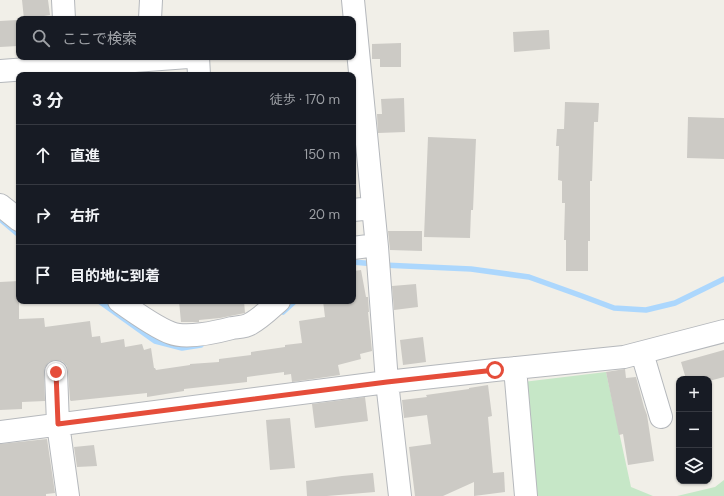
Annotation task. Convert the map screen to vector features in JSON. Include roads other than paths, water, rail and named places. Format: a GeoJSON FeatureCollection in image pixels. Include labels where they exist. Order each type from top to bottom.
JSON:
{"type":"FeatureCollection","features":[{"type":"Feature","properties":{"kind":"street"},"geometry":{"type":"LineString","coordinates":[[63,0],[64,16]]}},
{"type":"Feature","properties":{"kind":"street"},"geometry":{"type":"LineString","coordinates":[[150,16],[151,0]]}},
{"type":"Feature","properties":{"kind":"street"},"geometry":{"type":"LineString","coordinates":[[353,0],[354,16]]}},
{"type":"Feature","properties":{"kind":"street"},"geometry":{"type":"LineString","coordinates":[[0,70],[66,61],[149,64],[171,60]]}},
{"type":"Feature","properties":{"kind":"street"},"geometry":{"type":"LineString","coordinates":[[198,60],[198,72]]}},
{"type":"Feature","properties":{"kind":"street"},"geometry":{"type":"LineString","coordinates":[[356,60],[363,209],[377,248],[387,382],[400,496]]}},
{"type":"Feature","properties":{"kind":"street"},"geometry":{"type":"LineString","coordinates":[[0,205],[16,218]]}},
{"type":"Feature","properties":{"kind":"street"},"geometry":{"type":"LineString","coordinates":[[356,248],[377,248]]}},
{"type":"Feature","properties":{"kind":"street"},"geometry":{"type":"LineString","coordinates":[[123,304],[156,326],[172,334],[184,335],[202,334],[248,325],[258,320],[276,304]]}},
{"type":"Feature","properties":{"kind":"street"},"geometry":{"type":"LineString","coordinates":[[0,432],[387,382],[624,357],[724,331]]}},
{"type":"Feature","properties":{"kind":"street"},"geometry":{"type":"LineString","coordinates":[[642,352],[661,417]]}},
{"type":"Feature","properties":{"kind":"street"},"geometry":{"type":"LineString","coordinates":[[515,368],[526,496]]}},
{"type":"Feature","properties":{"kind":"street"},"geometry":{"type":"LineString","coordinates":[[56,372],[58,424],[68,496]]}},
{"type":"Feature","properties":{"kind":"waterway"},"geometry":{"type":"LineString","coordinates":[[0,219],[16,232]]}},
{"type":"Feature","properties":{"kind":"waterway"},"geometry":{"type":"LineString","coordinates":[[356,262],[375,264]]}},
{"type":"Feature","properties":{"kind":"waterway"},"geometry":{"type":"LineString","coordinates":[[383,265],[471,269],[529,277],[614,308],[646,310],[675,303],[724,279]]}},
{"type":"Feature","properties":{"kind":"waterway"},"geometry":{"type":"LineString","coordinates":[[103,304],[155,341],[182,348],[201,345]]}},
{"type":"Feature","properties":{"kind":"waterway"},"geometry":{"type":"LineString","coordinates":[[283,312],[292,304]]}}]}
